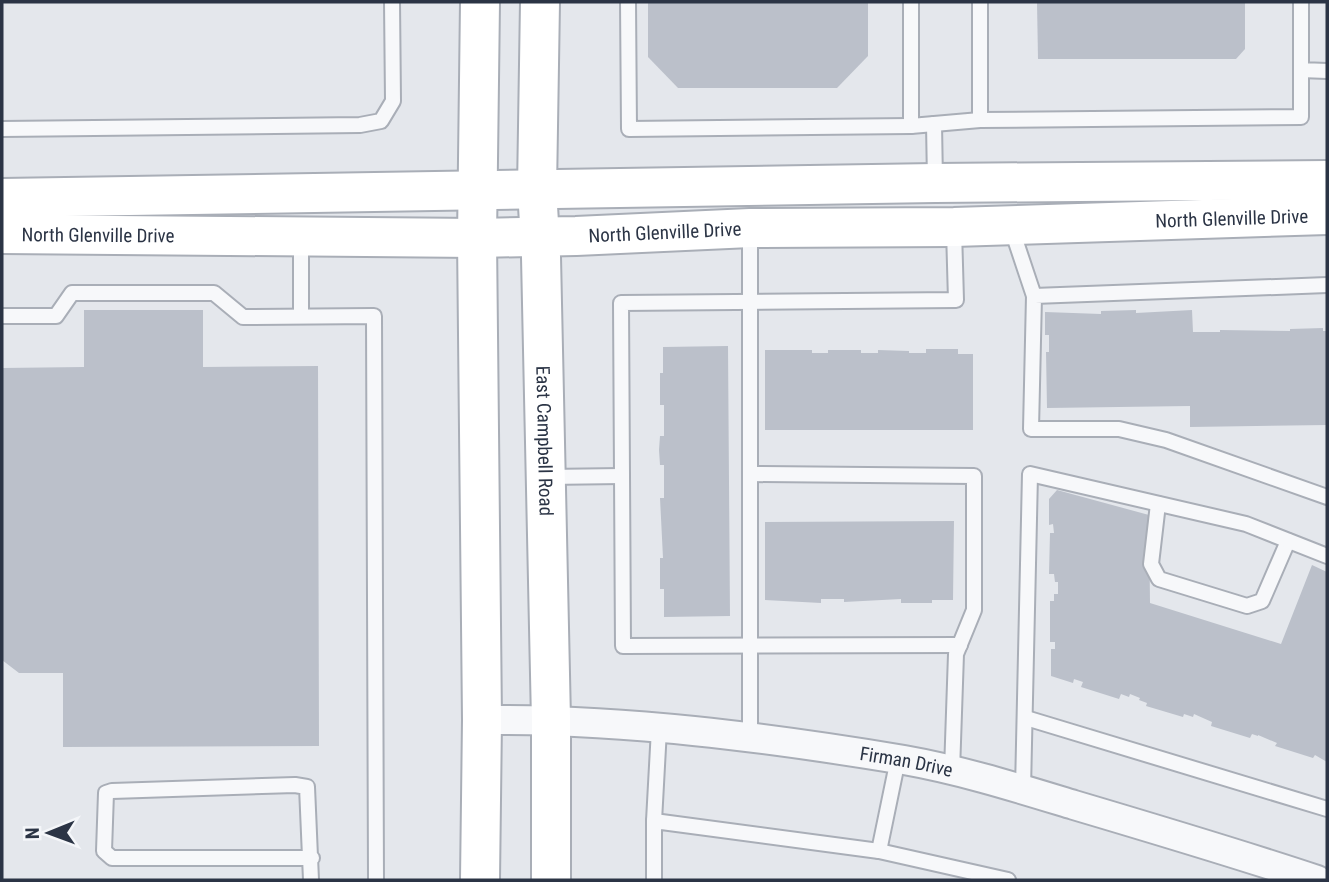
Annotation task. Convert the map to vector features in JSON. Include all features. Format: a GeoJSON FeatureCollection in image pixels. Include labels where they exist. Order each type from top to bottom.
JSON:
{"type":"FeatureCollection","features":[{"type":"Feature","properties":{"kind":"street"},"geometry":{"type":"LineString","coordinates":[[480,2],[477,238],[482,720],[480,880]]}},
{"type":"Feature","properties":{"kind":"street","name":"East Campbell Road"},"geometry":{"type":"LineString","coordinates":[[540,2],[537,189],[551,720],[551,880]]}},
{"type":"Feature","properties":{"kind":"street","name":"North Glenville Drive"},"geometry":{"type":"LineString","coordinates":[[2,198],[935,183],[1327,180]]}},
{"type":"Feature","properties":{"kind":"street"},"geometry":{"type":"LineString","coordinates":[[935,183],[954,227]]}},
{"type":"Feature","properties":{"kind":"street","name":"North Glenville Drive"},"geometry":{"type":"LineString","coordinates":[[2,234],[477,238],[750,228],[954,227],[1327,215]]}},
{"type":"Feature","properties":{"kind":"street","name":"Firman Drive"},"geometry":{"type":"LineString","coordinates":[[482,720],[551,720],[750,737],[898,759],[1023,789],[1214,845],[1317,880]]}},
{"type":"Feature","properties":{"kind":"lane"},"geometry":{"type":"LineString","coordinates":[[2,128],[360,125],[381,121],[393,101],[392,2]]}},
{"type":"Feature","properties":{"kind":"lane"},"geometry":{"type":"LineString","coordinates":[[628,2],[629,129],[911,127],[980,120],[1301,117],[1301,2]]}},
{"type":"Feature","properties":{"kind":"lane"},"geometry":{"type":"LineString","coordinates":[[911,2],[911,127]]}},
{"type":"Feature","properties":{"kind":"lane"},"geometry":{"type":"LineString","coordinates":[[980,2],[980,120]]}},
{"type":"Feature","properties":{"kind":"lane"},"geometry":{"type":"LineString","coordinates":[[1301,70],[1327,71]]}},
{"type":"Feature","properties":{"kind":"lane"},"geometry":{"type":"LineString","coordinates":[[934,124],[935,183]]}},
{"type":"Feature","properties":{"kind":"lane"},"geometry":{"type":"LineString","coordinates":[[1010,225],[1034,296],[1031,429],[1108,429],[1166,440],[1327,497]]}},
{"type":"Feature","properties":{"kind":"lane"},"geometry":{"type":"LineString","coordinates":[[954,227],[956,300],[621,303],[623,646],[960,645]]}},
{"type":"Feature","properties":{"kind":"lane"},"geometry":{"type":"LineString","coordinates":[[750,228],[750,737]]}},
{"type":"Feature","properties":{"kind":"lane"},"geometry":{"type":"LineString","coordinates":[[301,237],[301,316]]}},
{"type":"Feature","properties":{"kind":"lane"},"geometry":{"type":"LineString","coordinates":[[1034,296],[1327,285]]}},
{"type":"Feature","properties":{"kind":"lane"},"geometry":{"type":"LineString","coordinates":[[2,316],[56,316],[72,293],[214,293],[243,317],[374,316],[376,880]]}},
{"type":"Feature","properties":{"kind":"lane"},"geometry":{"type":"LineString","coordinates":[[750,474],[974,476],[974,610],[956,654],[952,771]]}},
{"type":"Feature","properties":{"kind":"lane"},"geometry":{"type":"LineString","coordinates":[[1023,789],[1030,474],[1246,524],[1327,556]]}},
{"type":"Feature","properties":{"kind":"lane"},"geometry":{"type":"LineString","coordinates":[[546,477],[622,476]]}},
{"type":"Feature","properties":{"kind":"lane"},"geometry":{"type":"LineString","coordinates":[[1158,503],[1151,564],[1159,579],[1247,606],[1262,601],[1288,541]]}},
{"type":"Feature","properties":{"kind":"lane"},"geometry":{"type":"LineString","coordinates":[[1026,718],[1327,809]]}},
{"type":"Feature","properties":{"kind":"lane"},"geometry":{"type":"LineString","coordinates":[[654,880],[659,729]]}},
{"type":"Feature","properties":{"kind":"lane"},"geometry":{"type":"LineString","coordinates":[[879,851],[898,759]]}},
{"type":"Feature","properties":{"kind":"lane"},"geometry":{"type":"LineString","coordinates":[[312,858],[112,858],[104,851],[106,793],[295,785],[307,787],[312,858],[312,880]]}},
{"type":"Feature","properties":{"kind":"lane"},"geometry":{"type":"LineString","coordinates":[[654,821],[879,851],[1008,880]]}},
{"type":"Feature","properties":{"kind":"building"},"geometry":{"type":"Polygon","coordinates":[[[648,2],[868,2],[868,56],[837,88],[678,88],[648,57],[648,2]]]}},
{"type":"Feature","properties":{"kind":"building"},"geometry":{"type":"Polygon","coordinates":[[[1037,2],[1245,2],[1245,49],[1236,59],[1038,59],[1037,2]]]}},
{"type":"Feature","properties":{"kind":"building"},"geometry":{"type":"Polygon","coordinates":[[[84,310],[203,310],[203,367],[318,366],[319,746],[63,747],[63,673],[19,673],[2,660],[2,368],[84,367],[84,310]]]}},
{"type":"Feature","properties":{"kind":"building"},"geometry":{"type":"Polygon","coordinates":[[[1136,310],[1136,313],[1192,310],[1193,332],[1323,328],[1323,331],[1327,331],[1327,425],[1190,427],[1190,406],[1047,408],[1046,352],[1049,352],[1049,335],[1045,335],[1045,312],[1101,314],[1101,311],[1136,310]]]}},
{"type":"Feature","properties":{"kind":"building"},"geometry":{"type":"Polygon","coordinates":[[[728,346],[730,616],[664,617],[664,589],[660,589],[660,558],[663,558],[660,498],[664,498],[664,465],[660,465],[659,450],[660,436],[664,436],[664,405],[660,405],[663,347],[728,346]]]}},
{"type":"Feature","properties":{"kind":"building"},"geometry":{"type":"Polygon","coordinates":[[[926,349],[958,349],[958,354],[973,354],[973,430],[765,430],[765,350],[812,350],[812,353],[861,350],[861,353],[878,353],[878,350],[926,353],[926,349]]]}},
{"type":"Feature","properties":{"kind":"building"},"geometry":{"type":"Polygon","coordinates":[[[1057,490],[1149,515],[1150,603],[1281,644],[1312,565],[1327,572],[1327,762],[1315,755],[1313,758],[1275,746],[1277,743],[1258,735],[1252,734],[1250,738],[1211,726],[1212,722],[1194,714],[1193,717],[1184,714],[1183,717],[1146,706],[1147,703],[1130,694],[1129,697],[1121,694],[1119,699],[1081,687],[1083,682],[1074,679],[1073,683],[1051,676],[1051,649],[1055,649],[1055,642],[1050,642],[1050,601],[1054,601],[1054,594],[1058,594],[1058,582],[1055,582],[1054,574],[1049,574],[1050,533],[1054,533],[1053,524],[1049,525],[1049,499],[1057,490]]]}},
{"type":"Feature","properties":{"kind":"building"},"geometry":{"type":"Polygon","coordinates":[[[954,521],[953,600],[901,603],[901,599],[844,602],[844,599],[821,599],[821,603],[765,600],[765,522],[954,521]]]}}]}
